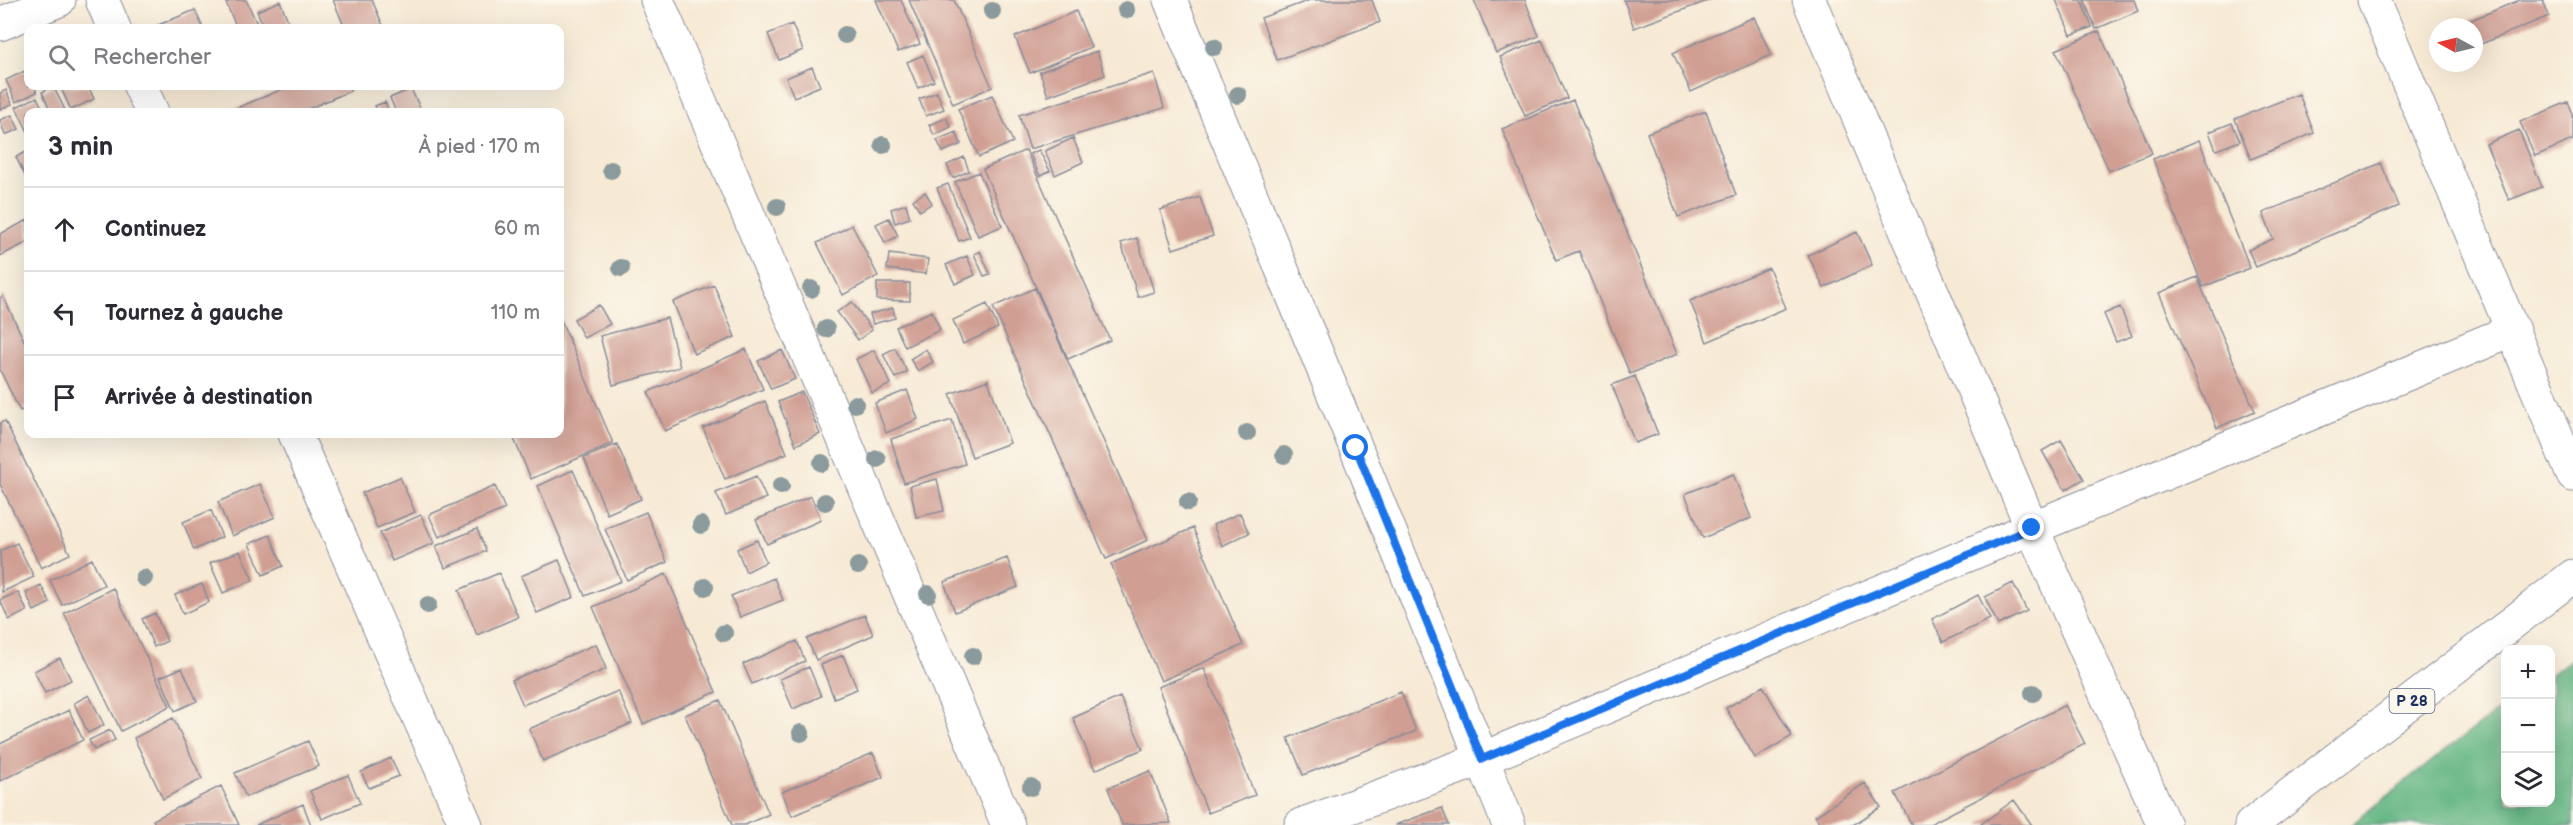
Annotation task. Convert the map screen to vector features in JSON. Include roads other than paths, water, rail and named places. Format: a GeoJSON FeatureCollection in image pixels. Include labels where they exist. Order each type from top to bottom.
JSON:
{"type":"FeatureCollection","features":[{"type":"Feature","properties":{"kind":"street"},"geometry":{"type":"LineString","coordinates":[[0,24],[59,0]]}},
{"type":"Feature","properties":{"kind":"street"},"geometry":{"type":"LineString","coordinates":[[102,0],[112,24]]}},
{"type":"Feature","properties":{"kind":"street"},"geometry":{"type":"LineString","coordinates":[[657,0],[1008,825]]}},
{"type":"Feature","properties":{"kind":"street"},"geometry":{"type":"LineString","coordinates":[[1170,0],[1509,825]]}},
{"type":"Feature","properties":{"kind":"street"},"geometry":{"type":"LineString","coordinates":[[1809,0],[2032,528],[2164,825]]}},
{"type":"Feature","properties":{"kind":"street"},"geometry":{"type":"LineString","coordinates":[[2374,0],[2573,475]]}},
{"type":"Feature","properties":{"kind":"street"},"geometry":{"type":"LineString","coordinates":[[142,90],[150,108]]}},
{"type":"Feature","properties":{"kind":"street"},"geometry":{"type":"LineString","coordinates":[[1301,825],[1482,759],[2032,528],[2514,330]]}},
{"type":"Feature","properties":{"kind":"street"},"geometry":{"type":"LineString","coordinates":[[297,438],[466,825]]}},
{"type":"Feature","properties":{"kind":"street","name":"P 28"},"geometry":{"type":"LineString","coordinates":[[2251,825],[2573,576]]}}]}
